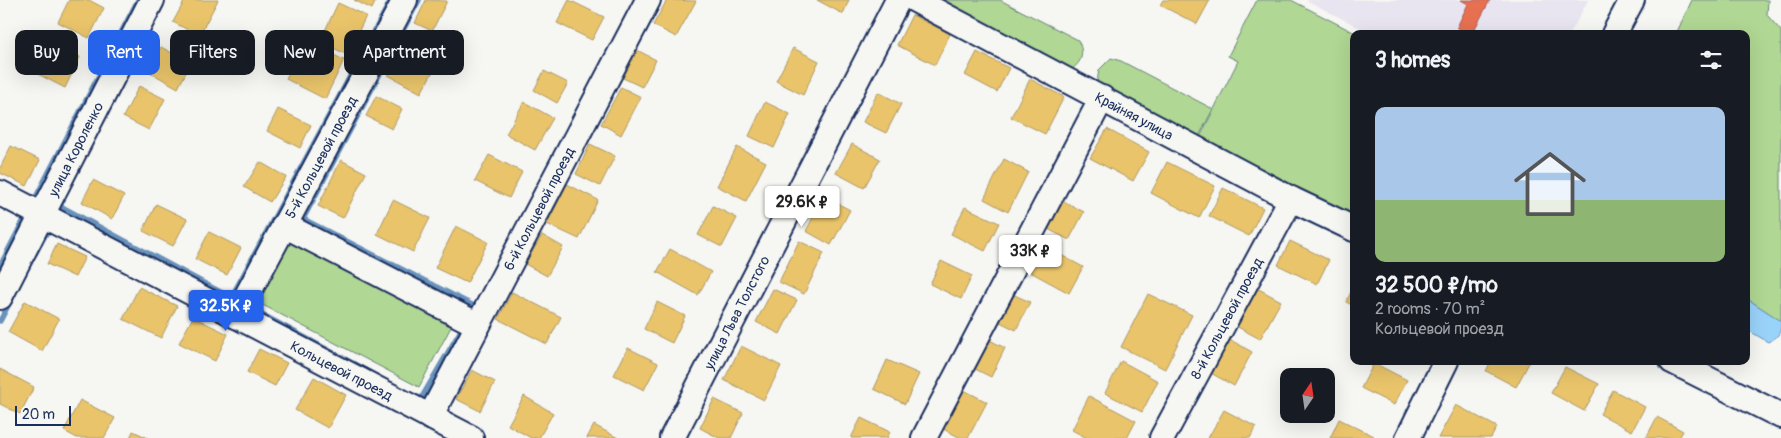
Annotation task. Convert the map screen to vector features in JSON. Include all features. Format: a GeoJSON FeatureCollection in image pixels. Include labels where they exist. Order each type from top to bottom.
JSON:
{"type":"FeatureCollection","features":[{"type":"Feature","properties":{"kind":"street","name":"улица Короленко"},"geometry":{"type":"LineString","coordinates":[[0,297],[152,0]]}},
{"type":"Feature","properties":{"kind":"street","name":"5-й Кольцевой проезд"},"geometry":{"type":"LineString","coordinates":[[236,316],[405,0]]}},
{"type":"Feature","properties":{"kind":"street","name":"6-й Кольцевой проезд"},"geometry":{"type":"LineString","coordinates":[[430,416],[648,0]]}},
{"type":"Feature","properties":{"kind":"street","name":"улица Льва Толстого"},"geometry":{"type":"LineString","coordinates":[[672,438],[898,0]]}},
{"type":"Feature","properties":{"kind":"street","name":"Крайняя улица"},"geometry":{"type":"LineString","coordinates":[[915,0],[1290,198],[1350,227]]}},
{"type":"Feature","properties":{"kind":"street"},"geometry":{"type":"LineString","coordinates":[[1616,30],[1632,0]]}},
{"type":"Feature","properties":{"kind":"street"},"geometry":{"type":"LineString","coordinates":[[924,438],[1102,98]]}},
{"type":"Feature","properties":{"kind":"street","name":"Кольцевой проезд"},"geometry":{"type":"LineString","coordinates":[[0,193],[471,438]]}},
{"type":"Feature","properties":{"kind":"street","name":"8-й Кольцевой проезд"},"geometry":{"type":"LineString","coordinates":[[1162,438],[1290,198]]}},
{"type":"Feature","properties":{"kind":"street"},"geometry":{"type":"LineString","coordinates":[[284,225],[478,325]]}},
{"type":"Feature","properties":{"kind":"street"},"geometry":{"type":"LineString","coordinates":[[1408,438],[1444,365]]}},
{"type":"Feature","properties":{"kind":"street"},"geometry":{"type":"LineString","coordinates":[[1680,365],[1781,416]]}},
{"type":"Feature","properties":{"kind":"shaded area"},"geometry":{"type":"Polygon","coordinates":[[[1306,0],[1588,0],[1572,30],[1364,30],[1306,0]]]}},
{"type":"Feature","properties":{"kind":"green space"},"geometry":{"type":"Polygon","coordinates":[[[937,0],[1000,0],[1078,40],[1082,52],[1080,59],[1076,66],[1068,69],[937,0]]]}},
{"type":"Feature","properties":{"kind":"green space"},"geometry":{"type":"Polygon","coordinates":[[[1257,0],[1291,0],[1350,30],[1350,216],[1199,139],[1238,61],[1228,56],[1257,0]]]}},
{"type":"Feature","properties":{"kind":"green space"},"geometry":{"type":"Polygon","coordinates":[[[1692,0],[1768,0],[1767,15],[1781,31],[1781,321],[1750,301],[1750,30],[1678,30],[1692,0]]]}},
{"type":"Feature","properties":{"kind":"green space"},"geometry":{"type":"Polygon","coordinates":[[[1111,58],[1121,61],[1213,109],[1198,138],[1100,86],[1097,82],[1099,70],[1111,58]]]}},
{"type":"Feature","properties":{"kind":"green space"},"geometry":{"type":"Polygon","coordinates":[[[289,240],[452,325],[419,387],[257,302],[289,240]]]}},
{"type":"Feature","properties":{"kind":"water"},"geometry":{"type":"Polygon","coordinates":[[[1750,301],[1781,321],[1780,332],[1768,342],[1750,331],[1750,301]]]}},
{"type":"Feature","properties":{"kind":"building: Homes"},"geometry":{"type":"Polygon","coordinates":[[[69,0],[89,0],[104,8],[93,30],[88,30],[88,37],[78,32],[78,30],[74,30],[58,22],[69,0]]]}},
{"type":"Feature","properties":{"kind":"building: Homes"},"geometry":{"type":"Polygon","coordinates":[[[185,0],[218,0],[202,30],[188,30],[173,22],[185,0]]]}},
{"type":"Feature","properties":{"kind":"building: Homes"},"geometry":{"type":"Polygon","coordinates":[[[354,0],[376,0],[372,9],[354,0]]]}},
{"type":"Feature","properties":{"kind":"building: Homes"},"geometry":{"type":"Polygon","coordinates":[[[426,0],[447,1],[432,30],[415,23],[426,0]]]}},
{"type":"Feature","properties":{"kind":"building: Homes"},"geometry":{"type":"Polygon","coordinates":[[[569,0],[604,17],[592,40],[557,23],[569,0]]]}},
{"type":"Feature","properties":{"kind":"building: Homes"},"geometry":{"type":"Polygon","coordinates":[[[667,0],[696,1],[676,37],[653,25],[667,0]]]}},
{"type":"Feature","properties":{"kind":"building: Homes"},"geometry":{"type":"Polygon","coordinates":[[[817,0],[849,0],[843,14],[817,0]]]}},
{"type":"Feature","properties":{"kind":"building: Homes"},"geometry":{"type":"Polygon","coordinates":[[[1163,0],[1210,0],[1197,24],[1160,5],[1163,0]]]}},
{"type":"Feature","properties":{"kind":"building: Homes"},"geometry":{"type":"Polygon","coordinates":[[[338,3],[366,16],[359,30],[344,30],[344,53],[334,48],[334,30],[325,30],[338,3]]]}},
{"type":"Feature","properties":{"kind":"building: Homes"},"geometry":{"type":"Polygon","coordinates":[[[912,15],[950,34],[935,65],[897,45],[912,15]]]}},
{"type":"Feature","properties":{"kind":"building: Homes"},"geometry":{"type":"Polygon","coordinates":[[[161,47],[170,52],[170,75],[185,75],[178,88],[155,75],[160,75],[161,47]]]}},
{"type":"Feature","properties":{"kind":"building: Homes"},"geometry":{"type":"Polygon","coordinates":[[[793,48],[819,61],[803,95],[776,81],[793,48]]]}},
{"type":"Feature","properties":{"kind":"building: Homes"},"geometry":{"type":"Polygon","coordinates":[[[637,50],[656,60],[642,87],[623,78],[637,50]]]}},
{"type":"Feature","properties":{"kind":"building: Homes"},"geometry":{"type":"Polygon","coordinates":[[[977,52],[1009,68],[997,92],[965,75],[977,52]]]}},
{"type":"Feature","properties":{"kind":"building: Homes"},"geometry":{"type":"Polygon","coordinates":[[[334,55],[344,60],[325,99],[286,79],[288,75],[334,75],[334,55]]]}},
{"type":"Feature","properties":{"kind":"building: Homes"},"geometry":{"type":"Polygon","coordinates":[[[544,71],[568,83],[557,103],[534,90],[544,71]]]}},
{"type":"Feature","properties":{"kind":"building: Homes"},"geometry":{"type":"Polygon","coordinates":[[[40,75],[71,75],[65,88],[40,75]]]}},
{"type":"Feature","properties":{"kind":"building: Homes"},"geometry":{"type":"Polygon","coordinates":[[[388,75],[431,75],[421,93],[388,75]]]}},
{"type":"Feature","properties":{"kind":"building: Homes"},"geometry":{"type":"Polygon","coordinates":[[[1030,79],[1064,97],[1045,134],[1011,117],[1030,79]]]}},
{"type":"Feature","properties":{"kind":"building: Homes"},"geometry":{"type":"Polygon","coordinates":[[[139,86],[165,99],[149,130],[123,117],[139,86]]]}},
{"type":"Feature","properties":{"kind":"building: Homes"},"geometry":{"type":"Polygon","coordinates":[[[621,87],[641,97],[621,135],[601,124],[621,87]]]}},
{"type":"Feature","properties":{"kind":"building: Homes"},"geometry":{"type":"Polygon","coordinates":[[[878,92],[901,104],[886,133],[863,122],[878,92]]]}},
{"type":"Feature","properties":{"kind":"building: Homes"},"geometry":{"type":"Polygon","coordinates":[[[376,96],[402,109],[392,129],[366,116],[376,96]]]}},
{"type":"Feature","properties":{"kind":"building: Homes"},"geometry":{"type":"Polygon","coordinates":[[[524,102],[553,118],[535,150],[506,134],[524,102]]]}},
{"type":"Feature","properties":{"kind":"building: Homes"},"geometry":{"type":"Polygon","coordinates":[[[765,102],[790,114],[774,148],[749,136],[765,102]]]}},
{"type":"Feature","properties":{"kind":"building: Homes"},"geometry":{"type":"Polygon","coordinates":[[[278,109],[311,125],[300,148],[267,131],[278,109]]]}},
{"type":"Feature","properties":{"kind":"building: Homes"},"geometry":{"type":"Polygon","coordinates":[[[1107,129],[1149,152],[1133,181],[1090,158],[1107,129]]]}},
{"type":"Feature","properties":{"kind":"building: Homes"},"geometry":{"type":"Polygon","coordinates":[[[590,144],[615,156],[600,186],[576,174],[590,144]]]}},
{"type":"Feature","properties":{"kind":"building: Homes"},"geometry":{"type":"Polygon","coordinates":[[[852,144],[880,159],[864,188],[836,173],[852,144]]]}},
{"type":"Feature","properties":{"kind":"building: Homes"},"geometry":{"type":"Polygon","coordinates":[[[11,146],[40,160],[27,186],[0,173],[0,168],[11,146]]]}},
{"type":"Feature","properties":{"kind":"building: Homes"},"geometry":{"type":"Polygon","coordinates":[[[737,147],[766,162],[746,201],[717,186],[737,147]]]}},
{"type":"Feature","properties":{"kind":"building: Homes"},"geometry":{"type":"Polygon","coordinates":[[[489,155],[522,172],[509,198],[475,181],[489,155]]]}},
{"type":"Feature","properties":{"kind":"building: Homes"},"geometry":{"type":"Polygon","coordinates":[[[1004,159],[1028,172],[1008,212],[984,199],[1004,159]]]}},
{"type":"Feature","properties":{"kind":"building: Homes"},"geometry":{"type":"Polygon","coordinates":[[[341,160],[366,173],[343,218],[318,206],[341,160]]]}},
{"type":"Feature","properties":{"kind":"building: Homes"},"geometry":{"type":"Polygon","coordinates":[[[260,162],[286,177],[270,202],[244,187],[260,162]]]}},
{"type":"Feature","properties":{"kind":"building: Homes"},"geometry":{"type":"Polygon","coordinates":[[[1167,162],[1215,186],[1199,218],[1151,193],[1167,162]]]}},
{"type":"Feature","properties":{"kind":"building: Homes"},"geometry":{"type":"Polygon","coordinates":[[[93,180],[124,196],[112,219],[82,202],[93,180]]]}},
{"type":"Feature","properties":{"kind":"building: Homes"},"geometry":{"type":"Polygon","coordinates":[[[567,184],[598,200],[579,239],[547,224],[567,184]]]}},
{"type":"Feature","properties":{"kind":"building: Homes"},"geometry":{"type":"Polygon","coordinates":[[[1223,188],[1263,208],[1249,236],[1209,216],[1223,188]]]}},
{"type":"Feature","properties":{"kind":"building: Homes"},"geometry":{"type":"Polygon","coordinates":[[[824,196],[850,210],[831,245],[806,231],[824,196]]]}},
{"type":"Feature","properties":{"kind":"building: Homes"},"geometry":{"type":"Polygon","coordinates":[[[1060,199],[1084,212],[1069,240],[1044,227],[1060,199]]]}},
{"type":"Feature","properties":{"kind":"building: Homes"},"geometry":{"type":"Polygon","coordinates":[[[393,200],[430,218],[413,252],[377,234],[393,200]]]}},
{"type":"Feature","properties":{"kind":"building: Homes"},"geometry":{"type":"Polygon","coordinates":[[[156,204],[187,219],[173,246],[143,231],[156,204]]]}},
{"type":"Feature","properties":{"kind":"building: Homes"},"geometry":{"type":"Polygon","coordinates":[[[713,206],[737,218],[722,247],[698,235],[713,206]]]}},
{"type":"Feature","properties":{"kind":"building: Homes"},"geometry":{"type":"Polygon","coordinates":[[[965,207],[999,223],[985,251],[951,234],[965,207]]]}},
{"type":"Feature","properties":{"kind":"building: Homes"},"geometry":{"type":"Polygon","coordinates":[[[456,226],[488,242],[467,283],[435,268],[456,226]]]}},
{"type":"Feature","properties":{"kind":"building: Homes"},"geometry":{"type":"Polygon","coordinates":[[[209,232],[241,248],[227,275],[195,259],[209,232]]]}},
{"type":"Feature","properties":{"kind":"building: Homes"},"geometry":{"type":"Polygon","coordinates":[[[542,235],[563,247],[547,276],[525,264],[542,235]]]}},
{"type":"Feature","properties":{"kind":"building: Homes"},"geometry":{"type":"Polygon","coordinates":[[[799,241],[824,253],[804,294],[779,282],[799,241]]]}},
{"type":"Feature","properties":{"kind":"building: Homes"},"geometry":{"type":"Polygon","coordinates":[[[1290,241],[1329,260],[1317,284],[1278,265],[1290,241]]]}},
{"type":"Feature","properties":{"kind":"building: Homes"},"geometry":{"type":"Polygon","coordinates":[[[1037,242],[1083,267],[1069,293],[1023,268],[1037,242]]]}},
{"type":"Feature","properties":{"kind":"building: Homes"},"geometry":{"type":"Polygon","coordinates":[[[57,244],[85,257],[75,277],[47,264],[57,244]]]}},
{"type":"Feature","properties":{"kind":"building: Homes"},"geometry":{"type":"Polygon","coordinates":[[[670,249],[711,272],[698,295],[657,272],[670,249]]]}},
{"type":"Feature","properties":{"kind":"building: Homes"},"geometry":{"type":"Polygon","coordinates":[[[941,261],[972,276],[961,299],[930,284],[941,261]]]}},
{"type":"Feature","properties":{"kind":"building: Homes"},"geometry":{"type":"Polygon","coordinates":[[[139,287],[177,306],[161,338],[123,319],[139,287]]]}},
{"type":"Feature","properties":{"kind":"building: Homes"},"geometry":{"type":"Polygon","coordinates":[[[1255,287],[1281,301],[1260,339],[1234,325],[1255,287]]]}},
{"type":"Feature","properties":{"kind":"building: Homes"},"geometry":{"type":"Polygon","coordinates":[[[773,289],[797,300],[780,334],[756,322],[773,289]]]}},
{"type":"Feature","properties":{"kind":"building: Homes"},"geometry":{"type":"Polygon","coordinates":[[[512,292],[561,317],[547,344],[498,319],[512,292]]]}},
{"type":"Feature","properties":{"kind":"building: Homes"},"geometry":{"type":"Polygon","coordinates":[[[1010,293],[1030,302],[1016,330],[996,320],[1010,293]]]}},
{"type":"Feature","properties":{"kind":"building: Homes"},"geometry":{"type":"Polygon","coordinates":[[[1148,294],[1192,315],[1165,369],[1121,347],[1148,294]]]}},
{"type":"Feature","properties":{"kind":"building: Homes"},"geometry":{"type":"Polygon","coordinates":[[[1350,294],[1350,304],[1346,302],[1350,294]]]}},
{"type":"Feature","properties":{"kind":"building: Homes"},"geometry":{"type":"Polygon","coordinates":[[[25,301],[59,319],[42,351],[8,332],[25,301]]]}},
{"type":"Feature","properties":{"kind":"building: Homes"},"geometry":{"type":"Polygon","coordinates":[[[657,302],[685,316],[672,343],[644,329],[657,302]]]}},
{"type":"Feature","properties":{"kind":"building: Homes"},"geometry":{"type":"Polygon","coordinates":[[[193,317],[228,334],[215,361],[179,343],[193,317]]]}},
{"type":"Feature","properties":{"kind":"building: Homes"},"geometry":{"type":"Polygon","coordinates":[[[986,338],[1005,348],[991,377],[971,367],[986,338]]]}},
{"type":"Feature","properties":{"kind":"building: Homes"},"geometry":{"type":"Polygon","coordinates":[[[1227,338],[1252,352],[1234,386],[1209,372],[1227,338]]]}},
{"type":"Feature","properties":{"kind":"building: Homes"},"geometry":{"type":"Polygon","coordinates":[[[741,346],[781,366],[764,400],[724,380],[741,346]]]}},
{"type":"Feature","properties":{"kind":"building: Homes"},"geometry":{"type":"Polygon","coordinates":[[[628,348],[658,363],[644,390],[614,375],[628,348]]]}},
{"type":"Feature","properties":{"kind":"building: Homes"},"geometry":{"type":"Polygon","coordinates":[[[259,349],[287,363],[275,386],[247,372],[259,349]]]}},
{"type":"Feature","properties":{"kind":"building: Homes"},"geometry":{"type":"Polygon","coordinates":[[[887,360],[919,374],[905,404],[874,389],[887,360]]]}},
{"type":"Feature","properties":{"kind":"building: Homes"},"geometry":{"type":"Polygon","coordinates":[[[1121,361],[1158,381],[1142,412],[1105,393],[1121,361]]]}},
{"type":"Feature","properties":{"kind":"building: Homes"},"geometry":{"type":"Polygon","coordinates":[[[1373,365],[1378,365],[1407,380],[1394,405],[1361,388],[1373,365]]]}},
{"type":"Feature","properties":{"kind":"building: Homes"},"geometry":{"type":"Polygon","coordinates":[[[1489,365],[1528,365],[1516,387],[1486,371],[1489,365]]]}},
{"type":"Feature","properties":{"kind":"building: Homes"},"geometry":{"type":"Polygon","coordinates":[[[1565,367],[1599,384],[1584,411],[1551,393],[1565,367]]]}},
{"type":"Feature","properties":{"kind":"building: Homes"},"geometry":{"type":"Polygon","coordinates":[[[0,369],[34,387],[20,414],[0,404],[0,369]]]}},
{"type":"Feature","properties":{"kind":"building: Homes"},"geometry":{"type":"Polygon","coordinates":[[[472,370],[495,382],[480,411],[456,399],[472,370]]]}},
{"type":"Feature","properties":{"kind":"building: Homes"},"geometry":{"type":"Polygon","coordinates":[[[314,377],[346,395],[328,428],[295,410],[314,377]]]}},
{"type":"Feature","properties":{"kind":"building: Homes"},"geometry":{"type":"Polygon","coordinates":[[[960,388],[987,402],[968,438],[961,438],[939,427],[960,388]]]}},
{"type":"Feature","properties":{"kind":"building: Homes"},"geometry":{"type":"Polygon","coordinates":[[[1613,390],[1645,407],[1632,431],[1600,414],[1613,390]]]}},
{"type":"Feature","properties":{"kind":"building: Homes"},"geometry":{"type":"Polygon","coordinates":[[[524,396],[553,413],[539,438],[531,438],[508,425],[524,396]]]}},
{"type":"Feature","properties":{"kind":"building: Homes"},"geometry":{"type":"Polygon","coordinates":[[[1089,396],[1136,421],[1127,438],[1087,438],[1072,430],[1089,396]]]}},
{"type":"Feature","properties":{"kind":"building: Homes"},"geometry":{"type":"Polygon","coordinates":[[[714,399],[743,413],[731,438],[719,438],[700,428],[714,399]]]}},
{"type":"Feature","properties":{"kind":"building: Homes"},"geometry":{"type":"Polygon","coordinates":[[[80,400],[115,418],[104,438],[77,438],[64,431],[80,400]]]}},
{"type":"Feature","properties":{"kind":"building: Homes"},"geometry":{"type":"Polygon","coordinates":[[[1456,405],[1497,427],[1491,438],[1438,438],[1456,405]]]}},
{"type":"Feature","properties":{"kind":"building: Homes"},"geometry":{"type":"Polygon","coordinates":[[[1224,410],[1256,427],[1250,438],[1208,438],[1224,410]]]}},
{"type":"Feature","properties":{"kind":"building: Homes"},"geometry":{"type":"Polygon","coordinates":[[[1657,417],[1683,431],[1679,438],[1646,438],[1657,417]]]}},
{"type":"Feature","properties":{"kind":"building: Homes"},"geometry":{"type":"Polygon","coordinates":[[[861,418],[890,432],[887,438],[851,438],[861,418]]]}},
{"type":"Feature","properties":{"kind":"building: Homes"},"geometry":{"type":"Polygon","coordinates":[[[1339,419],[1374,436],[1373,438],[1330,438],[1339,419]]]}},
{"type":"Feature","properties":{"kind":"building: Homes"},"geometry":{"type":"Polygon","coordinates":[[[594,425],[618,438],[587,438],[594,425]]]}},
{"type":"Feature","properties":{"kind":"building: Homes"},"geometry":{"type":"Polygon","coordinates":[[[133,431],[148,438],[130,438],[133,431]]]}},
{"type":"Feature","properties":{"kind":"building: Shops"},"geometry":{"type":"Polygon","coordinates":[[[1461,0],[1490,0],[1474,30],[1461,30],[1457,27],[1468,4],[1461,0]]]}},
{"type":"Feature","properties":{"kind":"waterway"},"geometry":{"type":"LineString","coordinates":[[35,199],[138,0]]}},
{"type":"Feature","properties":{"kind":"waterway"},"geometry":{"type":"LineString","coordinates":[[231,298],[391,0]]}},
{"type":"Feature","properties":{"kind":"waterway"},"geometry":{"type":"LineString","coordinates":[[419,0],[303,219],[474,306],[470,314]]}},
{"type":"Feature","properties":{"kind":"waterway"},"geometry":{"type":"LineString","coordinates":[[63,200],[60,206],[237,301]]}},
{"type":"Feature","properties":{"kind":"waterway"},"geometry":{"type":"LineString","coordinates":[[0,266],[26,216]]}},
{"type":"Feature","properties":{"kind":"waterway"},"geometry":{"type":"LineString","coordinates":[[35,254],[49,228],[52,229]]}},
{"type":"Feature","properties":{"kind":"waterway"},"geometry":{"type":"LineString","coordinates":[[0,321],[12,298]]}},
{"type":"Feature","properties":{"kind":"waterway"},"geometry":{"type":"LineString","coordinates":[[248,307],[378,377]]}},
{"type":"Feature","properties":{"kind":"waterway"},"geometry":{"type":"LineString","coordinates":[[415,396],[421,399],[464,325]]}}]}
